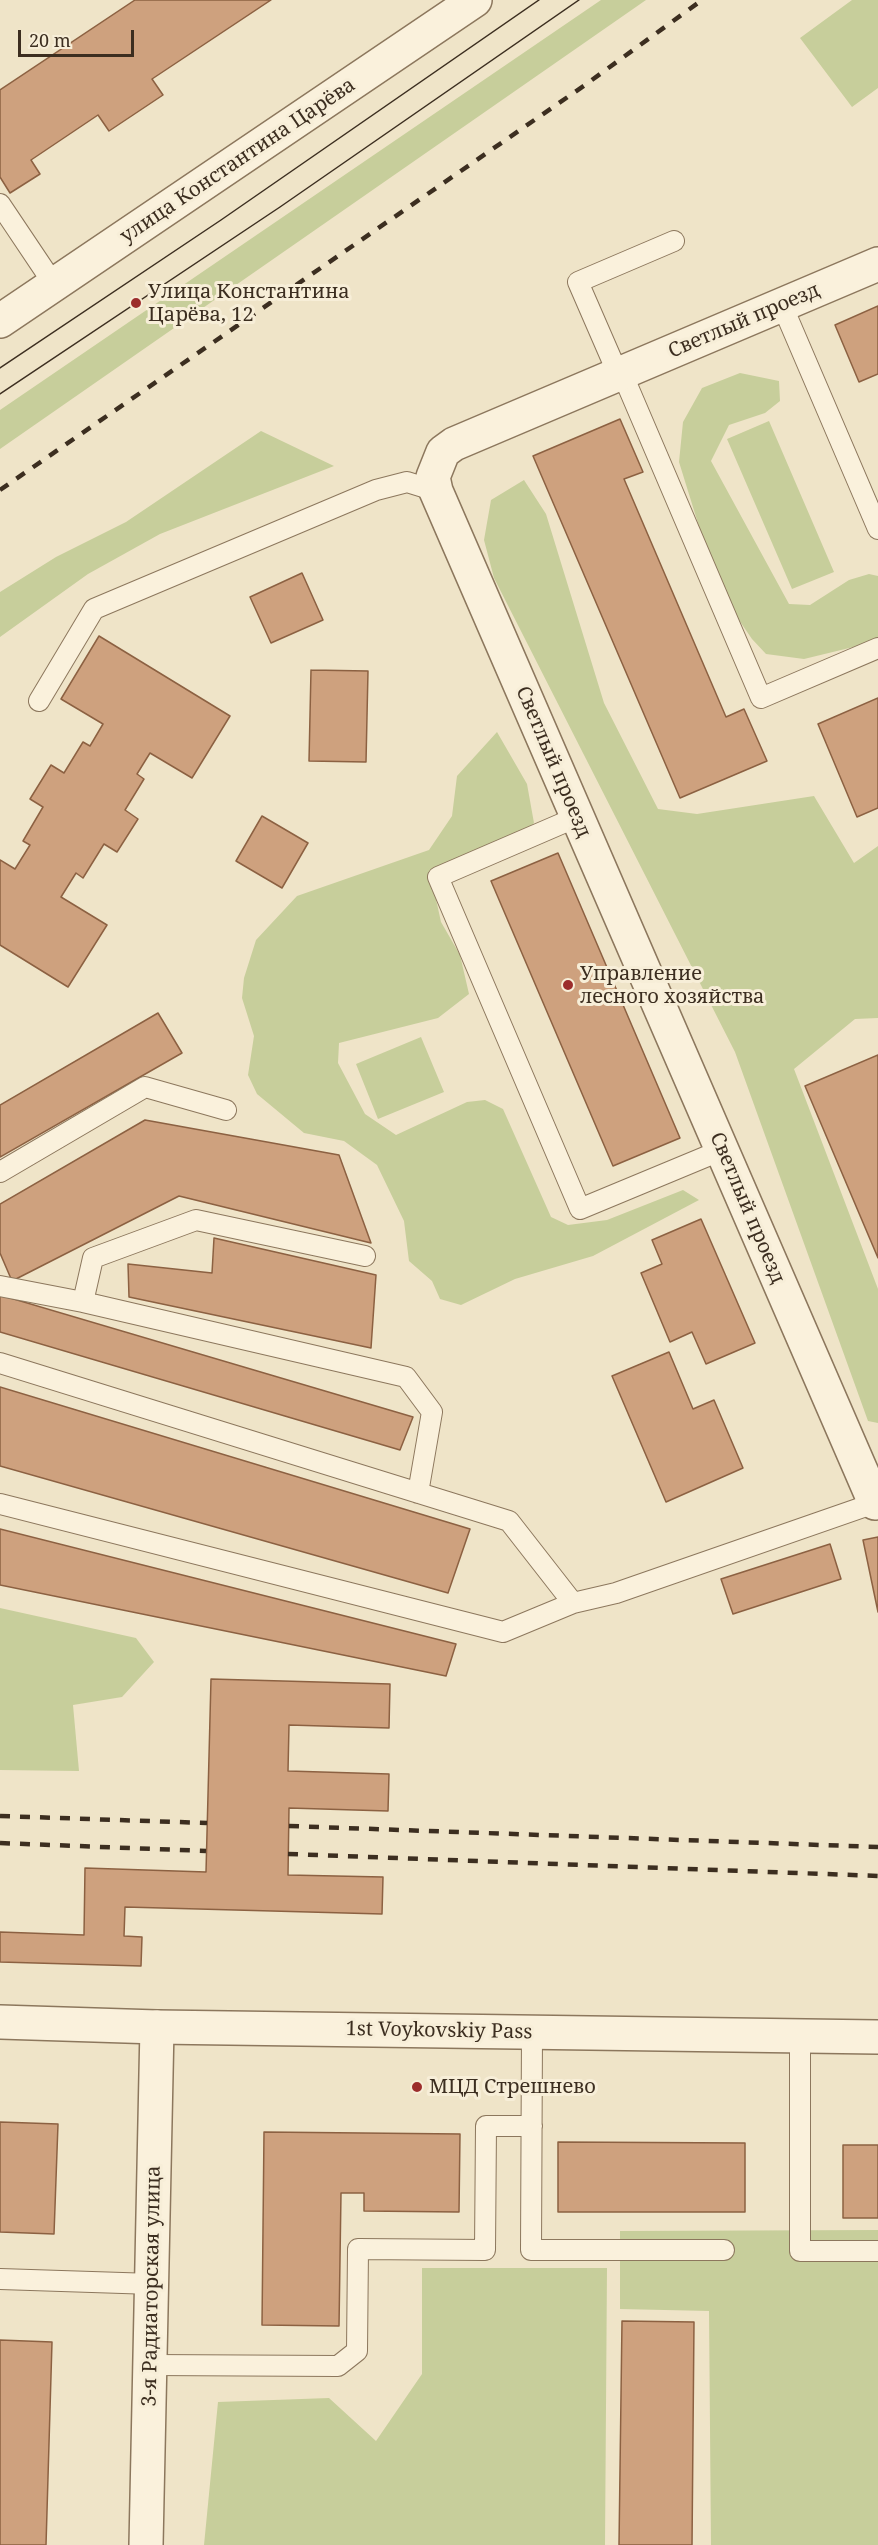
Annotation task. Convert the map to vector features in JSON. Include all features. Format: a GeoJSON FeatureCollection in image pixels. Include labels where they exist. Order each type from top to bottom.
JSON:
{"type":"FeatureCollection","features":[{"type":"Feature","properties":{"kind":"street","name":"улица Константина Царёва"},"geometry":{"type":"LineString","coordinates":[[0,321],[475,0]]}},
{"type":"Feature","properties":{"kind":"street","name":"Светлый проезд"},"geometry":{"type":"LineString","coordinates":[[876,1503],[436,491],[433,477],[436,464],[443,452],[454,444],[878,264]]}},
{"type":"Feature","properties":{"kind":"street","name":"1st Voykovskiy Pass"},"geometry":{"type":"LineString","coordinates":[[0,2022],[157,2027],[878,2037]]}},
{"type":"Feature","properties":{"kind":"street","name":"3-я Радиаторская улица"},"geometry":{"type":"LineString","coordinates":[[146,2545],[157,2027]]}},
{"type":"Feature","properties":{"kind":"lane"},"geometry":{"type":"LineString","coordinates":[[0,204],[55,285]]}},
{"type":"Feature","properties":{"kind":"lane"},"geometry":{"type":"LineString","coordinates":[[674,240],[578,282],[761,698],[878,648]]}},
{"type":"Feature","properties":{"kind":"lane"},"geometry":{"type":"LineString","coordinates":[[782,305],[878,530]]}},
{"type":"Feature","properties":{"kind":"lane"},"geometry":{"type":"LineString","coordinates":[[39,701],[94,609],[376,490],[407,482],[436,491]]}},
{"type":"Feature","properties":{"kind":"lane"},"geometry":{"type":"LineString","coordinates":[[577,817],[438,877],[580,1209],[722,1149]]}},
{"type":"Feature","properties":{"kind":"lane"},"geometry":{"type":"LineString","coordinates":[[0,1172],[145,1087],[226,1110]]}},
{"type":"Feature","properties":{"kind":"lane"},"geometry":{"type":"LineString","coordinates":[[83,1302],[93,1258],[196,1220],[365,1256]]}},
{"type":"Feature","properties":{"kind":"lane"},"geometry":{"type":"LineString","coordinates":[[0,1286],[83,1302],[406,1377],[432,1412],[418,1493]]}},
{"type":"Feature","properties":{"kind":"lane"},"geometry":{"type":"LineString","coordinates":[[0,1363],[509,1521],[573,1603]]}},
{"type":"Feature","properties":{"kind":"lane"},"geometry":{"type":"LineString","coordinates":[[0,1504],[503,1632],[573,1603],[616,1593],[876,1503]]}},
{"type":"Feature","properties":{"kind":"lane"},"geometry":{"type":"LineString","coordinates":[[532,2033],[531,2250],[724,2250]]}},
{"type":"Feature","properties":{"kind":"lane"},"geometry":{"type":"LineString","coordinates":[[800,2036],[800,2251],[878,2251]]}},
{"type":"Feature","properties":{"kind":"lane"},"geometry":{"type":"LineString","coordinates":[[151,2365],[338,2367],[357,2351],[358,2249],[485,2250],[486,2126],[532,2126]]}},
{"type":"Feature","properties":{"kind":"lane"},"geometry":{"type":"LineString","coordinates":[[0,2279],[153,2284]]}},
{"type":"Feature","properties":{"kind":"green space"},"geometry":{"type":"Polygon","coordinates":[[[601,0],[646,0],[0,449],[0,410],[601,0]]]}},
{"type":"Feature","properties":{"kind":"green space"},"geometry":{"type":"Polygon","coordinates":[[[852,0],[878,0],[878,88],[852,107],[800,38],[852,0]]]}},
{"type":"Feature","properties":{"kind":"green space"},"geometry":{"type":"Polygon","coordinates":[[[740,373],[779,381],[780,401],[765,413],[729,425],[711,461],[789,604],[810,605],[849,580],[869,574],[878,576],[878,641],[804,659],[766,654],[752,639],[719,591],[679,462],[683,422],[702,388],[740,373]]]}},
{"type":"Feature","properties":{"kind":"green space"},"geometry":{"type":"Polygon","coordinates":[[[769,421],[834,572],[792,589],[727,439],[769,421]]]}},
{"type":"Feature","properties":{"kind":"green space"},"geometry":{"type":"Polygon","coordinates":[[[261,431],[334,466],[160,534],[88,574],[0,637],[0,592],[56,557],[126,522],[261,431]]]}},
{"type":"Feature","properties":{"kind":"green space"},"geometry":{"type":"Polygon","coordinates":[[[524,480],[546,514],[604,703],[658,809],[697,814],[814,796],[854,863],[878,846],[878,1018],[855,1019],[794,1069],[878,1289],[878,1423],[868,1421],[735,1052],[494,578],[484,540],[491,500],[524,480]]]}},
{"type":"Feature","properties":{"kind":"green space"},"geometry":{"type":"Polygon","coordinates":[[[497,732],[527,784],[534,823],[513,846],[430,872],[441,922],[460,955],[469,994],[438,1018],[339,1043],[338,1063],[365,1114],[396,1135],[467,1102],[485,1100],[503,1109],[551,1217],[568,1225],[607,1220],[683,1190],[699,1200],[593,1256],[515,1279],[461,1305],[440,1299],[432,1281],[409,1261],[404,1221],[377,1165],[344,1141],[304,1133],[257,1094],[248,1075],[254,1036],[242,998],[244,978],[256,940],[297,896],[429,850],[452,816],[457,776],[497,732]]]}},
{"type":"Feature","properties":{"kind":"green space"},"geometry":{"type":"Polygon","coordinates":[[[421,1037],[444,1092],[378,1119],[356,1064],[421,1037]]]}},
{"type":"Feature","properties":{"kind":"green space"},"geometry":{"type":"Polygon","coordinates":[[[0,1608],[136,1638],[154,1662],[122,1697],[73,1705],[79,1771],[0,1770],[0,1608]]]}},
{"type":"Feature","properties":{"kind":"green space"},"geometry":{"type":"Polygon","coordinates":[[[878,2230],[878,2545],[711,2545],[709,2311],[620,2309],[620,2231],[878,2230]]]}},
{"type":"Feature","properties":{"kind":"green space"},"geometry":{"type":"Polygon","coordinates":[[[422,2268],[607,2268],[605,2545],[204,2545],[218,2402],[329,2398],[376,2441],[422,2374],[422,2268]]]}},
{"type":"Feature","properties":{"kind":"building"},"geometry":{"type":"Polygon","coordinates":[[[135,0],[271,0],[152,79],[163,95],[109,131],[98,115],[31,160],[40,174],[10,193],[0,177],[0,90],[135,0]]]}},
{"type":"Feature","properties":{"kind":"building"},"geometry":{"type":"Polygon","coordinates":[[[878,306],[878,374],[859,382],[835,325],[878,306]]]}},
{"type":"Feature","properties":{"kind":"building"},"geometry":{"type":"Polygon","coordinates":[[[620,419],[643,472],[624,479],[726,717],[744,709],[767,761],[680,798],[533,456],[620,419]]]}},
{"type":"Feature","properties":{"kind":"building"},"geometry":{"type":"Polygon","coordinates":[[[302,573],[323,620],[271,643],[250,597],[302,573]]]}},
{"type":"Feature","properties":{"kind":"building"},"geometry":{"type":"Polygon","coordinates":[[[99,636],[230,716],[192,778],[150,753],[137,774],[144,779],[125,810],[138,819],[117,852],[104,844],[83,878],[76,873],[61,897],[107,925],[68,987],[0,945],[0,860],[15,869],[30,845],[23,841],[43,807],[30,799],[51,765],[64,773],[83,742],[90,746],[103,724],[61,699],[99,636]]]}},
{"type":"Feature","properties":{"kind":"building"},"geometry":{"type":"Polygon","coordinates":[[[311,670],[368,671],[366,762],[309,761],[311,670]]]}},
{"type":"Feature","properties":{"kind":"building"},"geometry":{"type":"Polygon","coordinates":[[[878,698],[878,808],[857,817],[818,724],[878,698]]]}},
{"type":"Feature","properties":{"kind":"building"},"geometry":{"type":"Polygon","coordinates":[[[262,816],[308,843],[282,888],[236,861],[262,816]]]}},
{"type":"Feature","properties":{"kind":"building"},"geometry":{"type":"Polygon","coordinates":[[[558,853],[680,1138],[613,1166],[491,881],[558,853]]]}},
{"type":"Feature","properties":{"kind":"building"},"geometry":{"type":"Polygon","coordinates":[[[158,1013],[182,1053],[0,1157],[0,1105],[158,1013]]]}},
{"type":"Feature","properties":{"kind":"building"},"geometry":{"type":"Polygon","coordinates":[[[878,1055],[878,1258],[805,1086],[878,1055]]]}},
{"type":"Feature","properties":{"kind":"building"},"geometry":{"type":"Polygon","coordinates":[[[145,1120],[339,1155],[371,1243],[179,1196],[12,1281],[0,1253],[0,1204],[145,1120]]]}},
{"type":"Feature","properties":{"kind":"building"},"geometry":{"type":"Polygon","coordinates":[[[701,1219],[755,1343],[706,1364],[692,1332],[670,1342],[641,1273],[662,1264],[652,1240],[701,1219]]]}},
{"type":"Feature","properties":{"kind":"building"},"geometry":{"type":"Polygon","coordinates":[[[214,1238],[376,1275],[371,1348],[129,1297],[128,1264],[212,1273],[214,1238]]]}},
{"type":"Feature","properties":{"kind":"building"},"geometry":{"type":"Polygon","coordinates":[[[0,1295],[413,1417],[400,1450],[0,1332],[0,1295]]]}},
{"type":"Feature","properties":{"kind":"building"},"geometry":{"type":"Polygon","coordinates":[[[669,1352],[693,1409],[714,1400],[743,1468],[666,1502],[612,1376],[669,1352]]]}},
{"type":"Feature","properties":{"kind":"building"},"geometry":{"type":"Polygon","coordinates":[[[0,1387],[470,1529],[448,1593],[0,1466],[0,1387]]]}},
{"type":"Feature","properties":{"kind":"building"},"geometry":{"type":"Polygon","coordinates":[[[0,1529],[456,1644],[446,1676],[0,1585],[0,1529]]]}},
{"type":"Feature","properties":{"kind":"building"},"geometry":{"type":"Polygon","coordinates":[[[878,1537],[878,1612],[863,1540],[878,1537]]]}},
{"type":"Feature","properties":{"kind":"building"},"geometry":{"type":"Polygon","coordinates":[[[830,1544],[841,1579],[733,1614],[721,1579],[830,1544]]]}},
{"type":"Feature","properties":{"kind":"building"},"geometry":{"type":"Polygon","coordinates":[[[211,1679],[390,1684],[389,1728],[289,1725],[288,1771],[389,1774],[388,1811],[289,1808],[288,1875],[383,1877],[382,1914],[125,1907],[124,1936],[142,1937],[141,1966],[0,1962],[0,1932],[84,1935],[85,1868],[206,1872],[211,1679]]]}},
{"type":"Feature","properties":{"kind":"building"},"geometry":{"type":"Polygon","coordinates":[[[0,2122],[58,2124],[54,2234],[0,2232],[0,2122]]]}},
{"type":"Feature","properties":{"kind":"building"},"geometry":{"type":"Polygon","coordinates":[[[264,2132],[460,2134],[459,2212],[364,2211],[364,2193],[341,2193],[339,2326],[262,2325],[264,2132]]]}},
{"type":"Feature","properties":{"kind":"building"},"geometry":{"type":"Polygon","coordinates":[[[558,2142],[745,2143],[745,2212],[558,2212],[558,2142]]]}},
{"type":"Feature","properties":{"kind":"building"},"geometry":{"type":"Polygon","coordinates":[[[843,2145],[878,2145],[878,2218],[843,2218],[843,2145]]]}},
{"type":"Feature","properties":{"kind":"building"},"geometry":{"type":"Polygon","coordinates":[[[622,2321],[694,2322],[692,2545],[619,2545],[622,2321]]]}},
{"type":"Feature","properties":{"kind":"building"},"geometry":{"type":"Polygon","coordinates":[[[0,2340],[52,2342],[46,2545],[0,2545],[0,2340]]]}},
{"type":"Feature","properties":{"kind":"tram line"},"geometry":{"type":"LineString","coordinates":[[0,368],[221,220],[539,0]]}},
{"type":"Feature","properties":{"kind":"tram line"},"geometry":{"type":"LineString","coordinates":[[0,394],[280,207],[579,0]]}},
{"type":"Feature","properties":{"kind":"railway"},"geometry":{"type":"LineString","coordinates":[[0,490],[585,85],[702,0]]}},
{"type":"Feature","properties":{"kind":"railway"},"geometry":{"type":"LineString","coordinates":[[0,1816],[207,1823]]}},
{"type":"Feature","properties":{"kind":"railway"},"geometry":{"type":"LineString","coordinates":[[289,1826],[878,1847]]}},
{"type":"Feature","properties":{"kind":"railway"},"geometry":{"type":"LineString","coordinates":[[0,1843],[206,1851]]}},
{"type":"Feature","properties":{"kind":"railway"},"geometry":{"type":"LineString","coordinates":[[288,1854],[878,1876]]}},
{"type":"Feature","properties":{"kind":"place","name":"Улица Константина Царёва, 12"},"geometry":{"type":"Point","coordinates":[136,303]}},
{"type":"Feature","properties":{"kind":"place","name":"Управление лесного хозяйства"},"geometry":{"type":"Point","coordinates":[568,985]}},
{"type":"Feature","properties":{"kind":"place","name":"МЦД Стрешнево"},"geometry":{"type":"Point","coordinates":[417,2087]}}]}
